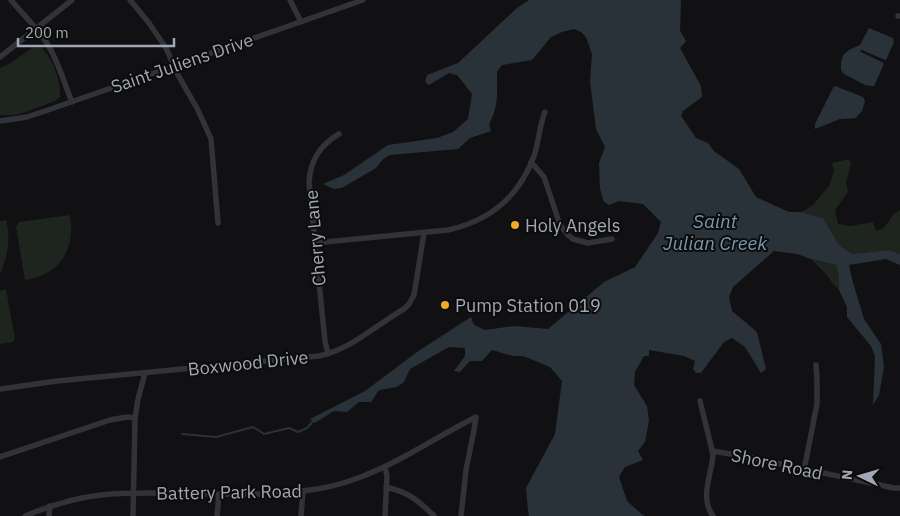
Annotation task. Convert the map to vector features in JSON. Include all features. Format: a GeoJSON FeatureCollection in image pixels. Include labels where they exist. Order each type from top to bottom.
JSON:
{"type":"FeatureCollection","features":[{"type":"Feature","properties":{"kind":"street"},"geometry":{"type":"LineString","coordinates":[[11,0],[37,28],[49,45],[57,60],[72,102]]}},
{"type":"Feature","properties":{"kind":"street"},"geometry":{"type":"LineString","coordinates":[[0,57],[72,0]]}},
{"type":"Feature","properties":{"kind":"street"},"geometry":{"type":"LineString","coordinates":[[130,0],[166,48],[212,139],[218,223]]}},
{"type":"Feature","properties":{"kind":"street"},"geometry":{"type":"LineString","coordinates":[[290,0],[300,22]]}},
{"type":"Feature","properties":{"kind":"street","name":"Saint Juliens Drive"},"geometry":{"type":"LineString","coordinates":[[0,121],[27,117],[72,102],[363,0]]}},
{"type":"Feature","properties":{"kind":"street"},"geometry":{"type":"LineString","coordinates":[[315,243],[424,233],[458,228],[480,220],[500,206],[516,189],[531,162],[537,146],[540,124],[545,112]]}},
{"type":"Feature","properties":{"kind":"street","name":"Cherry Lane"},"geometry":{"type":"LineString","coordinates":[[328,354],[325,341],[310,183],[313,160],[322,147],[339,134]]}},
{"type":"Feature","properties":{"kind":"street"},"geometry":{"type":"LineString","coordinates":[[531,162],[544,178],[560,225],[568,235],[582,242],[612,240]]}},
{"type":"Feature","properties":{"kind":"street","name":"Boxwood Drive"},"geometry":{"type":"LineString","coordinates":[[0,389],[57,381],[319,356],[338,351],[409,304],[414,295],[424,233]]}},
{"type":"Feature","properties":{"kind":"street"},"geometry":{"type":"LineString","coordinates":[[804,470],[817,404],[816,366]]}},
{"type":"Feature","properties":{"kind":"street"},"geometry":{"type":"LineString","coordinates":[[133,516],[135,418],[145,373]]}},
{"type":"Feature","properties":{"kind":"street"},"geometry":{"type":"LineString","coordinates":[[700,402],[712,451],[706,499],[712,516]]}},
{"type":"Feature","properties":{"kind":"street"},"geometry":{"type":"LineString","coordinates":[[0,457],[110,420],[127,417],[135,418]]}},
{"type":"Feature","properties":{"kind":"street","name":"Battery Park Road"},"geometry":{"type":"LineString","coordinates":[[24,516],[50,506],[99,495],[134,493],[250,494],[321,488],[356,479],[476,417],[466,470],[461,516]]}},
{"type":"Feature","properties":{"kind":"street","name":"Shore Road"},"geometry":{"type":"LineString","coordinates":[[712,451],[900,488]]}},
{"type":"Feature","properties":{"kind":"street"},"geometry":{"type":"LineString","coordinates":[[384,466],[387,476],[385,516]]}},
{"type":"Feature","properties":{"kind":"street"},"geometry":{"type":"LineString","coordinates":[[386,486],[414,497],[434,516]]}},
{"type":"Feature","properties":{"kind":"street"},"geometry":{"type":"LineString","coordinates":[[301,516],[303,491]]}},
{"type":"Feature","properties":{"kind":"street"},"geometry":{"type":"LineString","coordinates":[[217,516],[219,494]]}},
{"type":"Feature","properties":{"kind":"street"},"geometry":{"type":"LineString","coordinates":[[49,516],[50,506]]}},
{"type":"Feature","properties":{"kind":"shaded area"},"geometry":{"type":"Polygon","coordinates":[[[41,47],[49,57],[55,70],[60,97],[55,101],[23,113],[0,115],[0,68],[32,48],[41,47]]]}},
{"type":"Feature","properties":{"kind":"shaded area"},"geometry":{"type":"Polygon","coordinates":[[[849,159],[851,164],[846,182],[848,192],[835,210],[838,224],[850,226],[873,222],[876,231],[884,228],[893,215],[900,210],[900,254],[889,250],[852,254],[839,245],[823,218],[801,212],[813,205],[829,186],[834,171],[832,163],[849,159]]]}},
{"type":"Feature","properties":{"kind":"shaded area"},"geometry":{"type":"Polygon","coordinates":[[[70,215],[70,241],[64,256],[53,269],[45,274],[25,280],[16,227],[19,222],[70,215]]]}},
{"type":"Feature","properties":{"kind":"shaded area"},"geometry":{"type":"Polygon","coordinates":[[[6,220],[8,247],[0,274],[0,221],[6,220]]]}},
{"type":"Feature","properties":{"kind":"shaded area"},"geometry":{"type":"Polygon","coordinates":[[[811,259],[836,265],[839,277],[839,290],[826,274],[811,259]]]}},
{"type":"Feature","properties":{"kind":"shaded area"},"geometry":{"type":"Polygon","coordinates":[[[6,289],[15,339],[13,342],[0,344],[0,291],[6,289]]]}},
{"type":"Feature","properties":{"kind":"water","name":"Saint Julian Creek"},"geometry":{"type":"Polygon","coordinates":[[[529,0],[681,0],[680,31],[686,41],[680,48],[701,86],[702,97],[683,111],[681,116],[696,138],[708,143],[714,151],[739,169],[756,197],[789,212],[801,212],[823,218],[839,245],[852,254],[889,250],[900,254],[900,265],[886,259],[849,265],[864,319],[881,344],[884,367],[879,395],[873,405],[875,356],[871,346],[847,317],[847,307],[839,290],[839,277],[836,265],[797,254],[774,251],[733,287],[729,297],[732,311],[757,332],[766,369],[761,373],[745,347],[732,338],[724,342],[701,373],[696,373],[693,369],[695,361],[684,356],[649,350],[649,356],[644,356],[635,372],[634,385],[647,406],[649,420],[645,442],[638,451],[643,460],[625,467],[619,477],[627,501],[644,516],[529,516],[526,488],[555,434],[562,381],[550,367],[523,356],[513,356],[492,350],[482,361],[470,361],[460,372],[454,371],[465,356],[465,348],[449,347],[410,369],[404,382],[397,387],[379,390],[371,402],[359,402],[347,412],[334,411],[315,423],[310,419],[365,391],[417,352],[471,317],[474,325],[485,330],[514,326],[548,329],[604,282],[635,267],[658,233],[661,222],[643,204],[619,201],[609,205],[604,202],[600,189],[599,163],[605,147],[596,129],[590,82],[592,54],[586,37],[574,29],[551,37],[532,60],[502,65],[497,72],[496,105],[489,124],[491,131],[470,138],[458,149],[390,155],[383,159],[376,168],[342,188],[334,189],[323,184],[344,175],[388,145],[437,138],[453,132],[468,119],[472,94],[457,75],[449,73],[429,85],[425,82],[427,75],[458,63],[517,8],[529,0]]]}},
{"type":"Feature","properties":{"kind":"water"},"geometry":{"type":"Polygon","coordinates":[[[869,28],[893,38],[894,42],[886,60],[860,50],[884,64],[874,86],[865,85],[844,74],[841,70],[843,55],[860,45],[869,28]]]}},
{"type":"Feature","properties":{"kind":"water"},"geometry":{"type":"Polygon","coordinates":[[[835,86],[863,97],[865,101],[862,111],[856,118],[840,119],[815,129],[815,124],[835,86]]]}},
{"type":"Feature","properties":{"kind":"waterway"},"geometry":{"type":"LineString","coordinates":[[182,434],[216,437],[253,427],[264,434],[289,428],[298,432],[307,428],[314,420]]}},
{"type":"Feature","properties":{"kind":"place","name":"Holy Angels"},"geometry":{"type":"Point","coordinates":[515,225]}},
{"type":"Feature","properties":{"kind":"place","name":"Pump Station 019"},"geometry":{"type":"Point","coordinates":[445,305]}}]}
